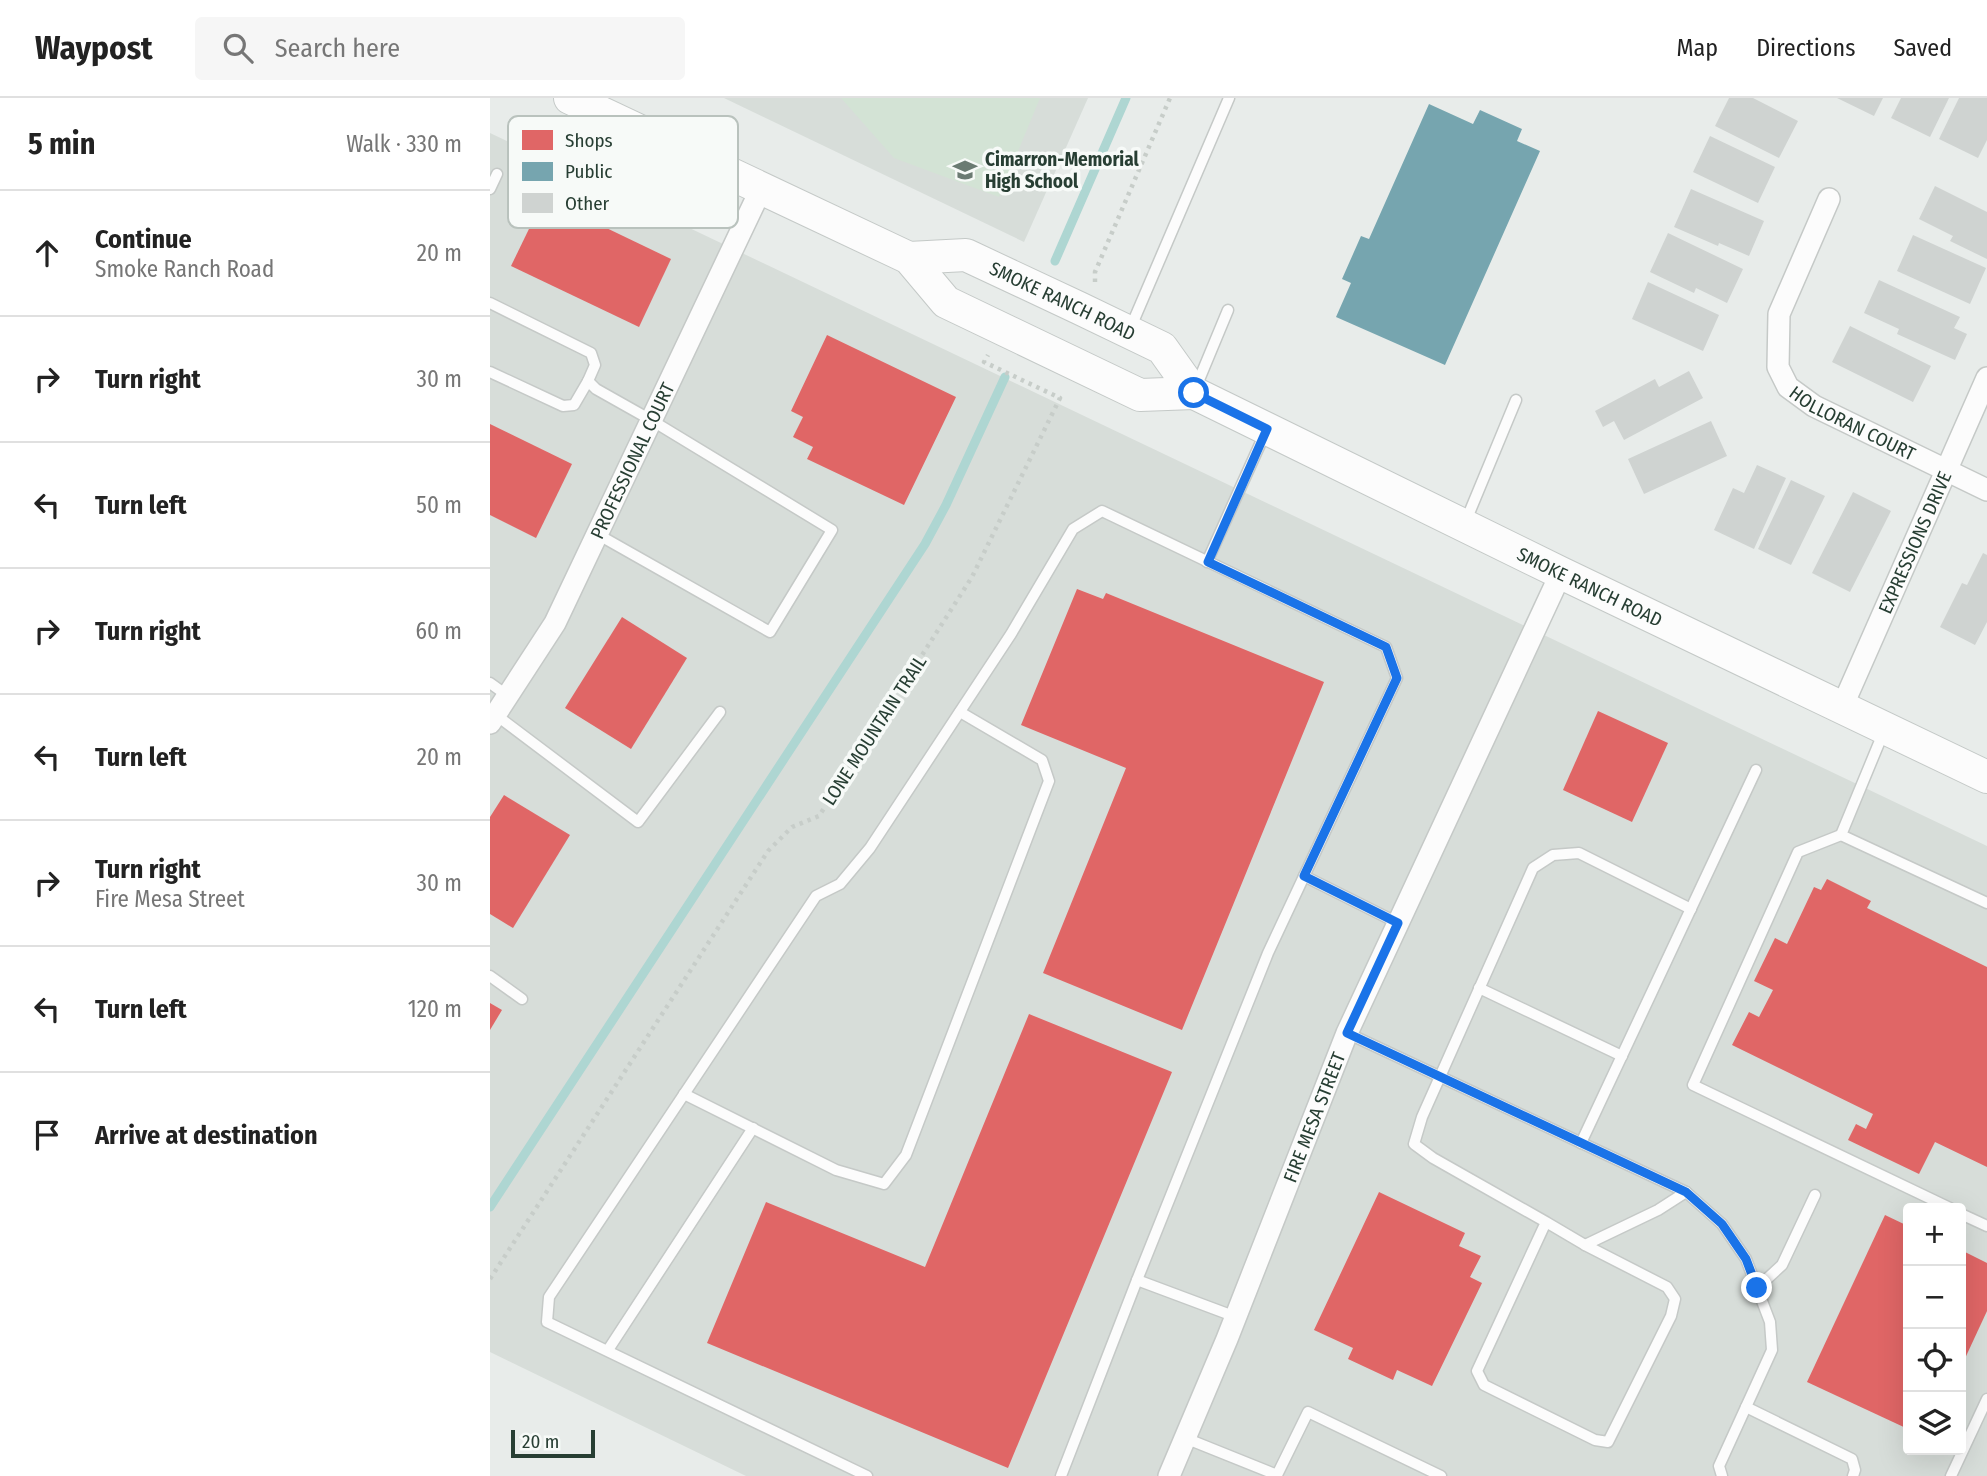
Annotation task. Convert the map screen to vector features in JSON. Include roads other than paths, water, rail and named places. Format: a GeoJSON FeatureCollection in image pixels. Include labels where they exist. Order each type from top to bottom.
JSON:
{"type":"FeatureCollection","features":[{"type":"Feature","properties":{"kind":"main road","name":"SMOKE RANCH ROAD"},"geometry":{"type":"LineString","coordinates":[[570,98],[608,116]]}},
{"type":"Feature","properties":{"kind":"main road","name":"SMOKE RANCH ROAD"},"geometry":{"type":"LineString","coordinates":[[738,178],[909,258],[946,302],[1140,396],[1194,393]]}},
{"type":"Feature","properties":{"kind":"main road","name":"SMOKE RANCH ROAD"},"geometry":{"type":"LineString","coordinates":[[909,258],[966,255],[1129,332],[1162,348],[1194,393],[1987,777]]}},
{"type":"Feature","properties":{"kind":"street","name":"PROFESSIONAL COURT"},"geometry":{"type":"LineString","coordinates":[[493,719],[555,623],[761,189]]}},
{"type":"Feature","properties":{"kind":"street","name":"HOLLORAN COURT"},"geometry":{"type":"LineString","coordinates":[[1829,199],[1779,314],[1778,367],[1788,387],[1814,406],[1987,490]]}},
{"type":"Feature","properties":{"kind":"street","name":"EXPRESSIONS DRIVE"},"geometry":{"type":"LineString","coordinates":[[1842,708],[1987,378]]}},
{"type":"Feature","properties":{"kind":"street","name":"FIRE MESA STREET"},"geometry":{"type":"LineString","coordinates":[[1169,1476],[1236,1317],[1347,1033],[1561,573]]}},
{"type":"Feature","properties":{"kind":"lane"},"geometry":{"type":"LineString","coordinates":[[1129,332],[1229,98]]}},
{"type":"Feature","properties":{"kind":"lane"},"geometry":{"type":"LineString","coordinates":[[490,189],[497,174]]}},
{"type":"Feature","properties":{"kind":"lane"},"geometry":{"type":"LineString","coordinates":[[490,303],[591,353],[595,365],[574,405],[563,407],[490,372]]}},
{"type":"Feature","properties":{"kind":"lane"},"geometry":{"type":"LineString","coordinates":[[1194,393],[1228,310]]}},
{"type":"Feature","properties":{"kind":"lane"},"geometry":{"type":"LineString","coordinates":[[587,382],[832,530],[770,632],[597,534]]}},
{"type":"Feature","properties":{"kind":"lane"},"geometry":{"type":"LineString","coordinates":[[1464,525],[1516,400]]}},
{"type":"Feature","properties":{"kind":"lane"},"geometry":{"type":"LineString","coordinates":[[1208,562],[1267,429]]}},
{"type":"Feature","properties":{"kind":"lane"},"geometry":{"type":"LineString","coordinates":[[867,1476],[547,1322],[549,1297],[816,896],[840,884],[870,848],[1011,634],[1073,529],[1102,511],[1386,647],[1397,678],[1268,953],[1061,1476]]}},
{"type":"Feature","properties":{"kind":"lane"},"geometry":{"type":"LineString","coordinates":[[490,683],[508,696]]}},
{"type":"Feature","properties":{"kind":"lane"},"geometry":{"type":"LineString","coordinates":[[493,719],[638,822],[720,712]]}},
{"type":"Feature","properties":{"kind":"lane"},"geometry":{"type":"LineString","coordinates":[[684,1094],[836,1170],[884,1184],[906,1155],[1049,781],[1042,760],[960,712]]}},
{"type":"Feature","properties":{"kind":"lane"},"geometry":{"type":"LineString","coordinates":[[1885,728],[1841,835],[1798,852],[1693,1085],[1940,1203]]}},
{"type":"Feature","properties":{"kind":"lane"},"geometry":{"type":"LineString","coordinates":[[1581,1143],[1756,770]]}},
{"type":"Feature","properties":{"kind":"lane"},"geometry":{"type":"LineString","coordinates":[[1841,835],[1987,903]]}},
{"type":"Feature","properties":{"kind":"lane"},"geometry":{"type":"LineString","coordinates":[[1546,1222],[1477,1371],[1484,1385],[1595,1440],[1608,1442],[1671,1316],[1675,1299],[1667,1287],[1585,1245],[1546,1222],[1433,1158],[1414,1144],[1422,1117],[1533,868],[1553,855],[1578,853],[1691,909]]}},
{"type":"Feature","properties":{"kind":"lane"},"geometry":{"type":"LineString","coordinates":[[1304,876],[1398,923]]}},
{"type":"Feature","properties":{"kind":"lane"},"geometry":{"type":"LineString","coordinates":[[490,976],[522,999]]}},
{"type":"Feature","properties":{"kind":"lane"},"geometry":{"type":"LineString","coordinates":[[1479,988],[1622,1056]]}},
{"type":"Feature","properties":{"kind":"lane"},"geometry":{"type":"LineString","coordinates":[[1347,1033],[1686,1192],[1722,1224],[1746,1259],[1770,1322],[1772,1350],[1718,1466],[1722,1476]]}},
{"type":"Feature","properties":{"kind":"lane"},"geometry":{"type":"LineString","coordinates":[[608,1350],[753,1128]]}},
{"type":"Feature","properties":{"kind":"lane"},"geometry":{"type":"LineString","coordinates":[[1585,1245],[1658,1210],[1686,1192]]}},
{"type":"Feature","properties":{"kind":"lane"},"geometry":{"type":"LineString","coordinates":[[1757,1288],[1782,1265],[1815,1195]]}},
{"type":"Feature","properties":{"kind":"lane"},"geometry":{"type":"LineString","coordinates":[[1966,1216],[1987,1226]]}},
{"type":"Feature","properties":{"kind":"lane"},"geometry":{"type":"LineString","coordinates":[[1137,1280],[1236,1317]]}},
{"type":"Feature","properties":{"kind":"lane"},"geometry":{"type":"LineString","coordinates":[[1951,1476],[1987,1399]]}},
{"type":"Feature","properties":{"kind":"lane"},"geometry":{"type":"LineString","coordinates":[[1746,1406],[1852,1459],[1855,1470],[1853,1476]]}},
{"type":"Feature","properties":{"kind":"lane"},"geometry":{"type":"LineString","coordinates":[[1185,1438],[1278,1476],[1308,1412],[1441,1476]]}},
{"type":"Feature","properties":{"kind":"waterway"},"geometry":{"type":"LineString","coordinates":[[1055,261],[1126,98]]}},
{"type":"Feature","properties":{"kind":"waterway"},"geometry":{"type":"LineString","coordinates":[[490,1207],[925,544],[1005,377]]}},
{"type":"Feature","properties":{"kind":"place","name":"Cimarron-Memorial High School"},"geometry":{"type":"Point","coordinates":[965,170]}}]}
